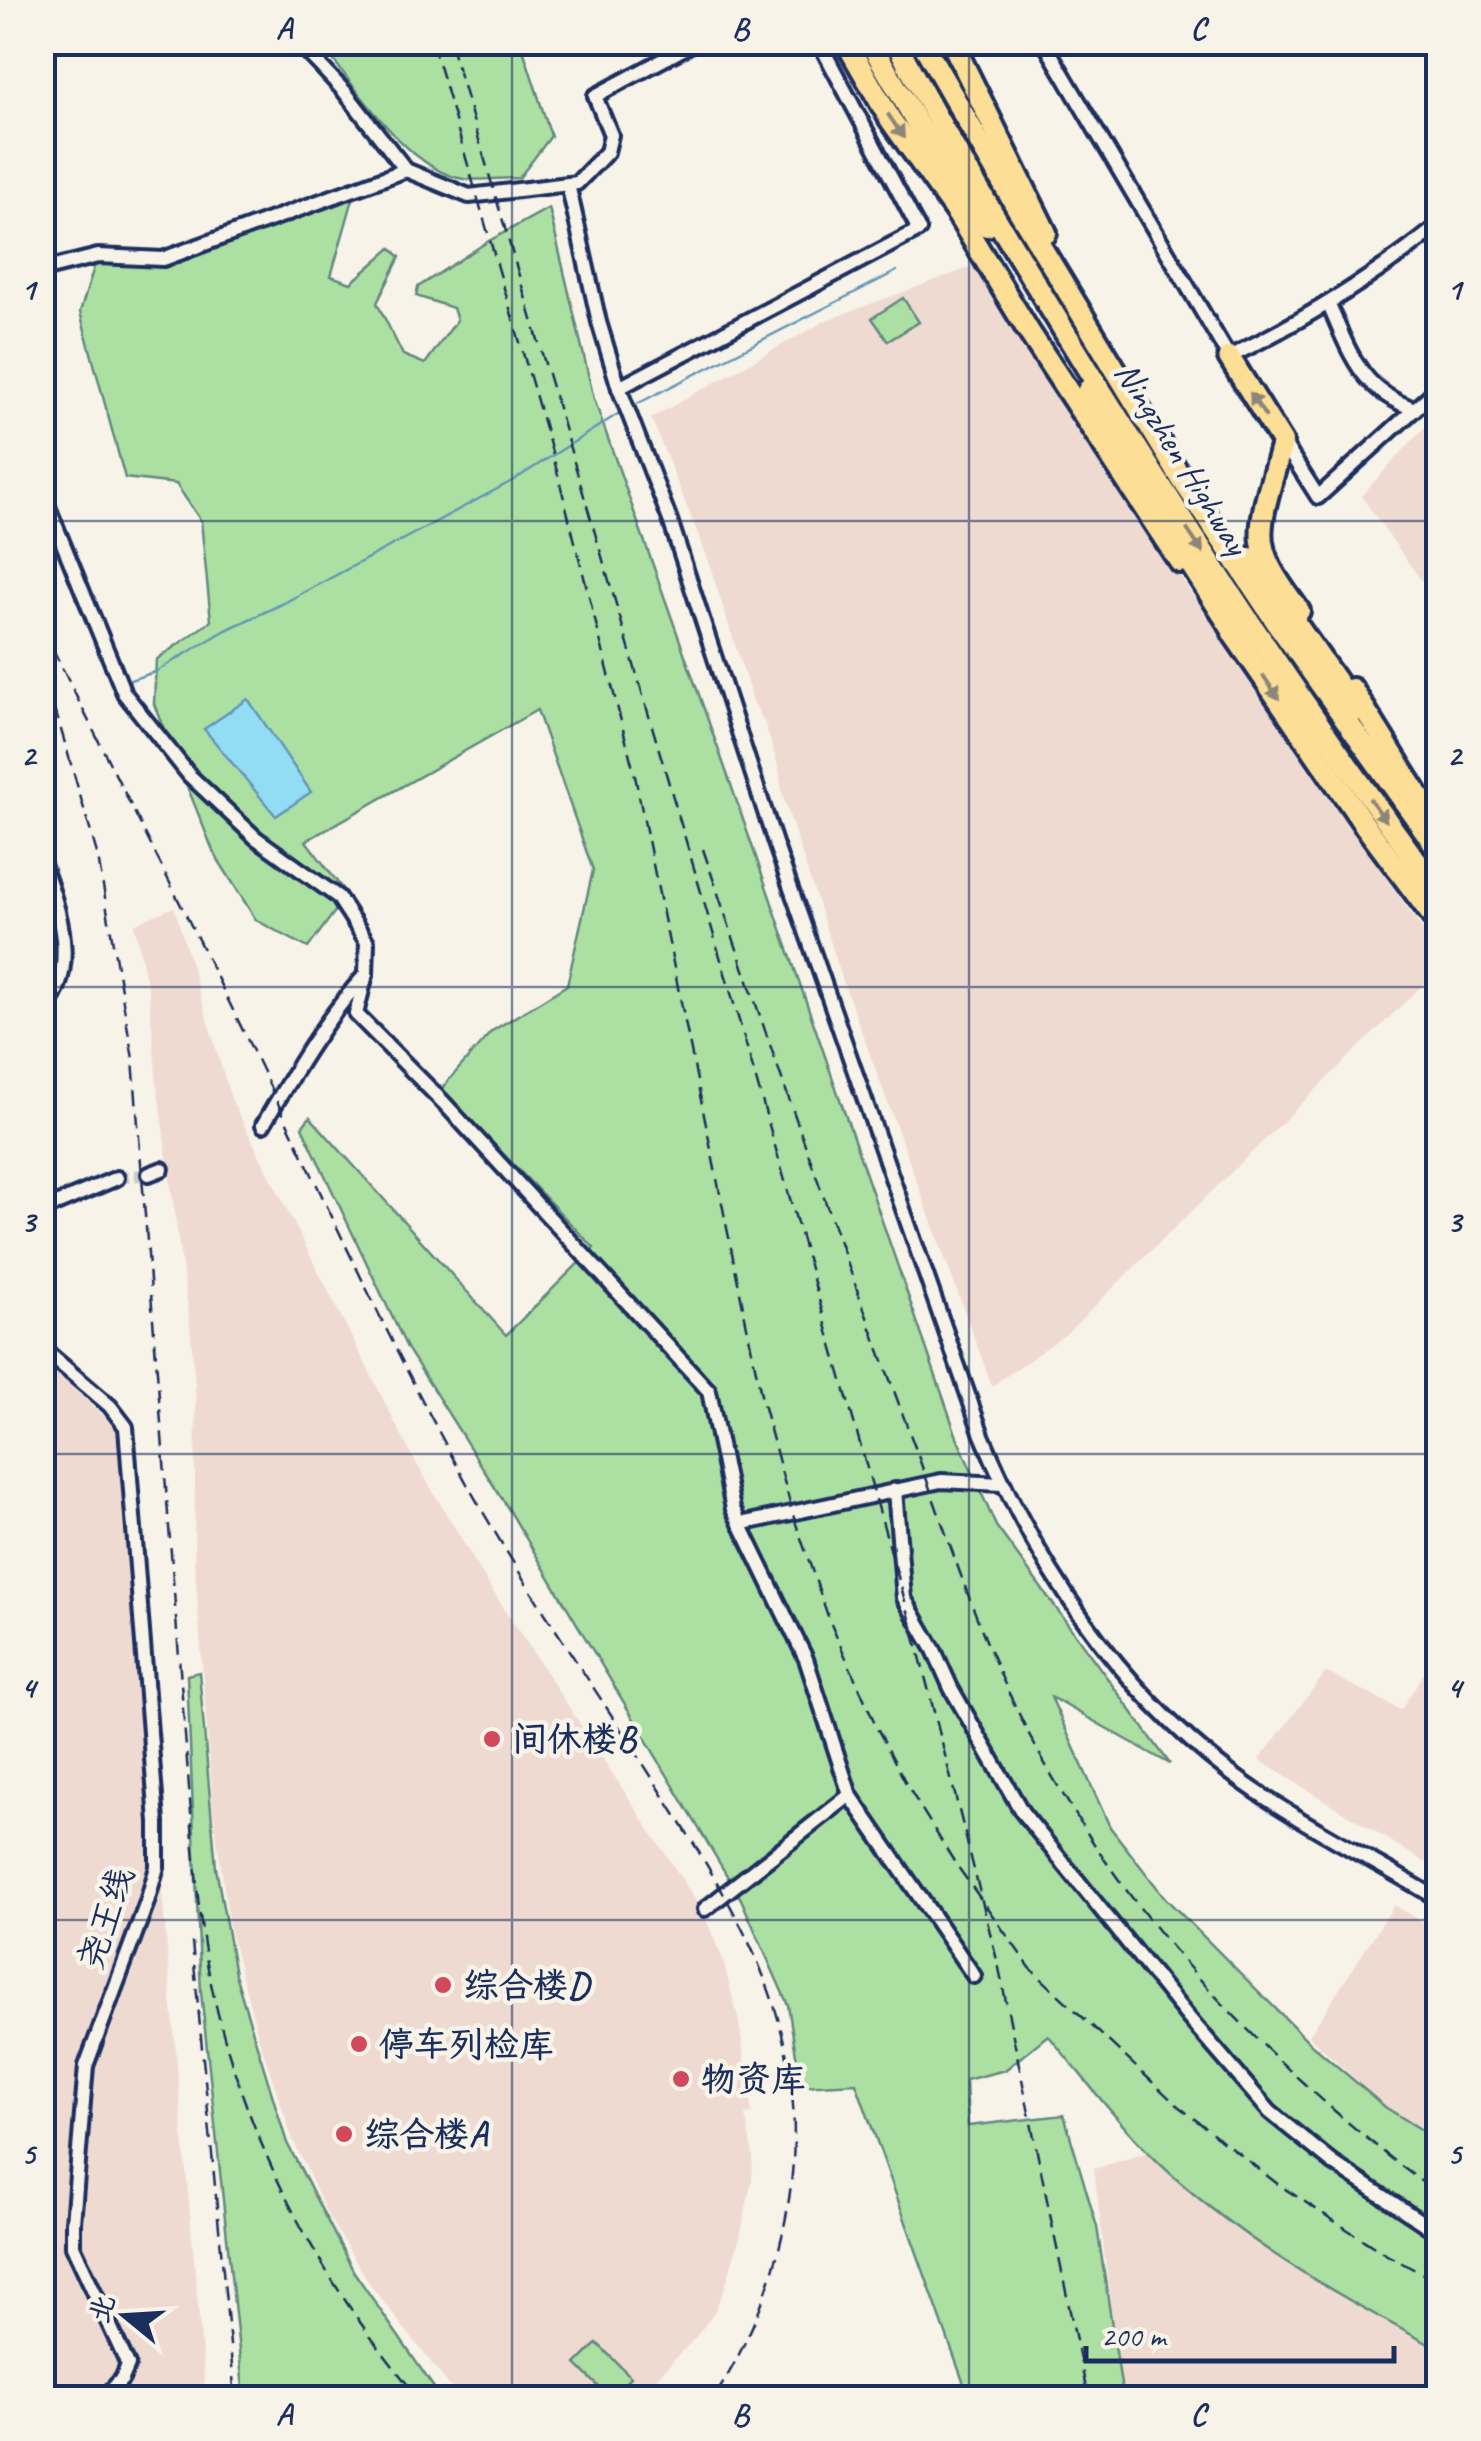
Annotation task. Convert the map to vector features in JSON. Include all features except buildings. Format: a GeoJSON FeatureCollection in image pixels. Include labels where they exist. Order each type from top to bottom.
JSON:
{"type":"FeatureCollection","features":[{"type":"Feature","properties":{"kind":"main road"},"geometry":{"type":"LineString","coordinates":[[846,42],[890,120],[958,215],[1157,532],[1243,646]]}},
{"type":"Feature","properties":{"kind":"main road"},"geometry":{"type":"LineString","coordinates":[[870,42],[888,76],[988,228],[1058,320],[1107,433],[1243,646],[1364,824],[1438,923]]}},
{"type":"Feature","properties":{"kind":"main road","name":"Ningzhen Highway"},"geometry":{"type":"LineString","coordinates":[[896,42],[1160,486],[1327,740],[1438,891]]}},
{"type":"Feature","properties":{"kind":"main road"},"geometry":{"type":"LineString","coordinates":[[952,42],[1111,362],[1435,823]]}},
{"type":"Feature","properties":{"kind":"main road","name":"Ningzhen Highway"},"geometry":{"type":"LineString","coordinates":[[926,50],[1183,482],[1279,626],[1438,849]]}},
{"type":"Feature","properties":{"kind":"main road"},"geometry":{"type":"LineString","coordinates":[[1229,357],[1282,442],[1262,525],[1262,544],[1270,566],[1380,729],[1435,823]]}},
{"type":"Feature","properties":{"kind":"street"},"geometry":{"type":"LineString","coordinates":[[298,42],[344,91],[406,170],[469,196],[577,183],[607,152],[611,135],[595,96],[696,42]]}},
{"type":"Feature","properties":{"kind":"street"},"geometry":{"type":"LineString","coordinates":[[618,388],[919,230],[819,42]]}},
{"type":"Feature","properties":{"kind":"street"},"geometry":{"type":"LineString","coordinates":[[1044,42],[1229,357],[1328,304],[1438,226]]}},
{"type":"Feature","properties":{"kind":"street"},"geometry":{"type":"LineString","coordinates":[[42,270],[98,256],[164,259],[406,170]]}},
{"type":"Feature","properties":{"kind":"street"},"geometry":{"type":"LineString","coordinates":[[568,184],[618,388],[670,520],[775,843],[1002,1484],[1068,1598],[1131,1682],[1174,1725],[1229,1772],[1333,1839],[1438,1898]]}},
{"type":"Feature","properties":{"kind":"street"},"geometry":{"type":"LineString","coordinates":[[1328,304],[1346,344],[1378,392],[1415,408]]}},
{"type":"Feature","properties":{"kind":"street"},"geometry":{"type":"LineString","coordinates":[[1282,442],[1318,497],[1438,388]]}},
{"type":"Feature","properties":{"kind":"street"},"geometry":{"type":"LineString","coordinates":[[42,492],[124,694],[190,776],[256,838],[338,897],[367,942],[366,974],[356,1014],[444,1103],[709,1391],[740,1524],[806,1659],[850,1795],[974,1976]]}},
{"type":"Feature","properties":{"kind":"street"},"geometry":{"type":"LineString","coordinates":[[42,862],[56,899],[64,977],[51,1004],[42,1012]]}},
{"type":"Feature","properties":{"kind":"street"},"geometry":{"type":"LineString","coordinates":[[264,1125],[314,1039],[338,1004],[366,974]]}},
{"type":"Feature","properties":{"kind":"street"},"geometry":{"type":"LineString","coordinates":[[42,1210],[117,1178]]}},
{"type":"Feature","properties":{"kind":"street","name":"尧王线"},"geometry":{"type":"LineString","coordinates":[[42,1348],[110,1406],[126,1427],[157,1822],[157,1868],[86,2066],[82,2106],[74,2246],[128,2365],[122,2379],[104,2398]]}},
{"type":"Feature","properties":{"kind":"street"},"geometry":{"type":"LineString","coordinates":[[740,1524],[941,1481],[1002,1484]]}},
{"type":"Feature","properties":{"kind":"street"},"geometry":{"type":"LineString","coordinates":[[895,1490],[904,1598],[1022,1812],[1270,2112],[1333,2163],[1438,2233]]}},
{"type":"Feature","properties":{"kind":"street"},"geometry":{"type":"LineString","coordinates":[[705,1910],[850,1795]]}},
{"type":"Feature","properties":{"kind":"shaded area"},"geometry":{"type":"Polygon","coordinates":[[[974,266],[1243,671],[1438,952],[1438,970],[1066,1334],[992,1386],[844,984],[782,793],[765,724],[753,701],[706,554],[651,418],[827,320],[974,266]]]}},
{"type":"Feature","properties":{"kind":"shaded area"},"geometry":{"type":"Polygon","coordinates":[[[1438,413],[1438,604],[1361,496],[1438,413]]]}},
{"type":"Feature","properties":{"kind":"shaded area"},"geometry":{"type":"Polygon","coordinates":[[[174,907],[231,1099],[412,1456],[490,1587],[701,1908],[723,1960],[739,2022],[752,2114],[745,2115],[753,2156],[752,2180],[740,2237],[713,2314],[637,2398],[459,2398],[371,2286],[327,2214],[293,2140],[259,2039],[230,1932],[213,1810],[194,1555],[196,1399],[190,1324],[157,1085],[149,993],[134,924],[174,907]]]}},
{"type":"Feature","properties":{"kind":"shaded area"},"geometry":{"type":"Polygon","coordinates":[[[42,1361],[122,1432],[206,2398],[43,2398],[42,1361]]]}},
{"type":"Feature","properties":{"kind":"shaded area"},"geometry":{"type":"Polygon","coordinates":[[[1326,1672],[1401,1710],[1424,1673],[1438,1682],[1438,1841],[1426,1863],[1259,1760],[1326,1672]]]}},
{"type":"Feature","properties":{"kind":"shaded area"},"geometry":{"type":"Polygon","coordinates":[[[1394,1905],[1438,1932],[1438,2139],[1383,2105],[1309,2036],[1394,1905]]]}},
{"type":"Feature","properties":{"kind":"shaded area"},"geometry":{"type":"Polygon","coordinates":[[[1148,2152],[1229,2224],[1288,2265],[1438,2351],[1438,2398],[1243,2398],[1242,2390],[1181,2398],[1122,2398],[1094,2169],[1148,2152]]]}},
{"type":"Feature","properties":{"kind":"green space"},"geometry":{"type":"Polygon","coordinates":[[[320,43],[521,43],[551,136],[519,178],[471,180],[443,173],[423,160],[384,123],[320,43]]]}},
{"type":"Feature","properties":{"kind":"green space"},"geometry":{"type":"Polygon","coordinates":[[[355,192],[331,276],[351,283],[391,248],[400,257],[377,303],[403,355],[425,364],[457,320],[453,308],[416,296],[418,287],[549,208],[594,399],[958,1440],[996,1526],[1170,1764],[1051,1697],[1110,1827],[1166,1899],[1311,2044],[1385,2107],[1438,2140],[1438,2349],[1323,2285],[1214,2210],[1135,2138],[1048,2035],[1005,2070],[966,2080],[968,2126],[1064,2115],[1097,2227],[1123,2398],[969,2398],[856,2083],[801,2086],[788,2005],[741,1899],[511,1513],[407,1348],[302,1127],[310,1117],[506,1335],[594,1248],[441,1089],[492,1031],[567,985],[593,870],[537,710],[306,841],[347,895],[308,948],[256,920],[214,853],[154,704],[156,660],[211,621],[201,521],[176,484],[125,478],[80,312],[96,261],[164,264],[355,192]]]}},
{"type":"Feature","properties":{"kind":"green space"},"geometry":{"type":"Polygon","coordinates":[[[903,298],[919,322],[888,341],[872,318],[903,298]]]}},
{"type":"Feature","properties":{"kind":"green space"},"geometry":{"type":"Polygon","coordinates":[[[199,1672],[216,1868],[235,1974],[287,2143],[354,2272],[441,2398],[244,2398],[201,1992],[187,1675],[199,1672]]]}},
{"type":"Feature","properties":{"kind":"green space"},"geometry":{"type":"Polygon","coordinates":[[[597,2343],[631,2377],[610,2398],[576,2364],[597,2343]]]}},
{"type":"Feature","properties":{"kind":"water"},"geometry":{"type":"Polygon","coordinates":[[[248,699],[311,792],[276,816],[204,729],[248,699]]]}},
{"type":"Feature","properties":{"kind":"waterway"},"geometry":{"type":"LineString","coordinates":[[633,406],[897,271]]}},
{"type":"Feature","properties":{"kind":"waterway"},"geometry":{"type":"LineString","coordinates":[[127,681],[155,672],[226,630],[514,480],[621,412]]}},
{"type":"Feature","properties":{"kind":"tunnel"},"geometry":{"type":"LineString","coordinates":[[117,1178],[149,1174]]}},
{"type":"Feature","properties":{"kind":"railway"},"geometry":{"type":"LineString","coordinates":[[432,42],[552,452],[635,776],[762,1400],[794,1518],[830,1622],[878,1730],[955,1863],[1031,1969],[1178,2106],[1279,2185],[1385,2254],[1438,2282]]}},
{"type":"Feature","properties":{"kind":"railway"},"geometry":{"type":"LineString","coordinates":[[450,42],[745,1041],[913,1629],[999,1968],[1088,2398]]}},
{"type":"Feature","properties":{"kind":"railway"},"geometry":{"type":"LineString","coordinates":[[42,627],[436,1427],[507,1552],[715,1879],[762,1972],[783,2038],[791,2084],[792,2178],[773,2270],[757,2315],[714,2398]]}},
{"type":"Feature","properties":{"kind":"railway"},"geometry":{"type":"LineString","coordinates":[[42,687],[57,716],[98,857],[133,1059],[193,1839],[209,1972],[234,2071],[294,2213],[353,2313],[418,2398]]}},
{"type":"Feature","properties":{"kind":"railway"},"geometry":{"type":"LineString","coordinates":[[703,849],[962,1579],[1005,1686],[1037,1750],[1123,1886],[1203,1983],[1295,2075],[1438,2194]]}},
{"type":"Feature","properties":{"kind":"railway"},"geometry":{"type":"LineString","coordinates":[[192,1942],[235,2398]]}},
{"type":"Feature","properties":{"kind":"place","name":"间休楼B"},"geometry":{"type":"Point","coordinates":[492,1739]}},
{"type":"Feature","properties":{"kind":"place","name":"综合楼D"},"geometry":{"type":"Point","coordinates":[443,1985]}},
{"type":"Feature","properties":{"kind":"place","name":"停车列检库"},"geometry":{"type":"Point","coordinates":[359,2044]}},
{"type":"Feature","properties":{"kind":"place","name":"物资库"},"geometry":{"type":"Point","coordinates":[681,2079]}},
{"type":"Feature","properties":{"kind":"place","name":"综合楼A"},"geometry":{"type":"Point","coordinates":[344,2134]}}]}
